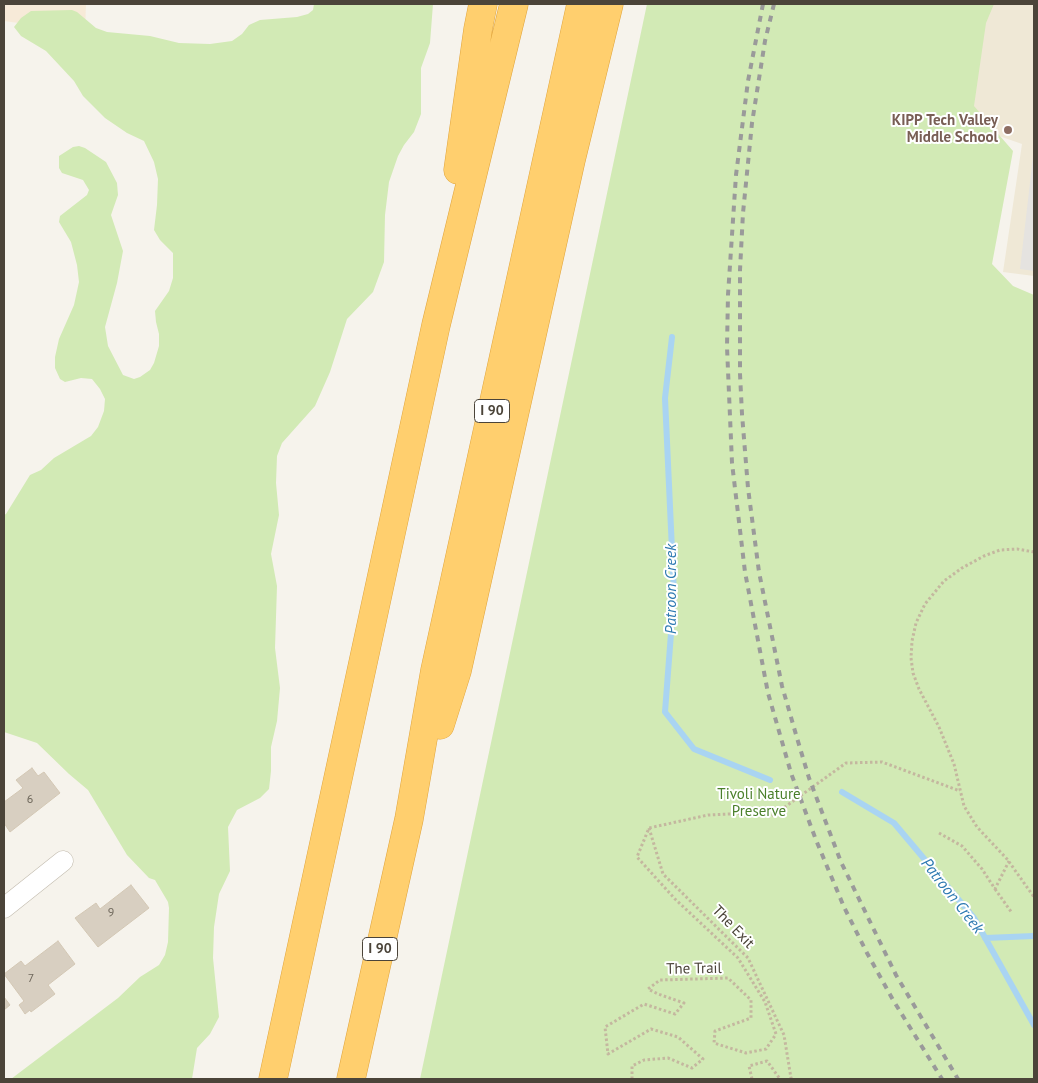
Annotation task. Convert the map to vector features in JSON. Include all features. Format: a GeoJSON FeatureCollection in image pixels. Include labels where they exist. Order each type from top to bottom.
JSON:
{"type":"FeatureCollection","features":[{"type":"Feature","properties":{"kind":"highway"},"geometry":{"type":"LineString","coordinates":[[436,325],[483,4]]}},
{"type":"Feature","properties":{"kind":"highway"},"geometry":{"type":"LineString","coordinates":[[273,1079],[436,325],[514,4]]}},
{"type":"Feature","properties":{"kind":"highway","name":"I 90"},"geometry":{"type":"LineString","coordinates":[[351,1079],[409,820],[435,670],[581,4]]}},
{"type":"Feature","properties":{"kind":"highway"},"geometry":{"type":"LineString","coordinates":[[409,820],[457,672],[571,160],[609,4]]}},
{"type":"Feature","properties":{"kind":"street"},"geometry":{"type":"LineString","coordinates":[[4,908],[63,861]]}},
{"type":"Feature","properties":{"kind":"path"},"geometry":{"type":"LineString","coordinates":[[1034,552],[1017,549],[1000,550],[962,568],[944,581],[925,604],[916,623],[911,658],[913,673],[949,749],[964,806],[977,827],[1009,861],[1034,897]]}},
{"type":"Feature","properties":{"kind":"path"},"geometry":{"type":"LineString","coordinates":[[649,828],[708,815],[750,813],[771,817],[846,763],[882,762],[960,791]]}},
{"type":"Feature","properties":{"kind":"path","name":"The Trail"},"geometry":{"type":"LineString","coordinates":[[632,1079],[632,1066],[644,1060],[668,1058],[692,1068],[703,1059],[678,1037],[651,1029],[608,1054],[605,1027],[644,1004],[675,1014],[684,1003],[648,989],[660,980],[728,978],[751,1000],[750,1018],[715,1031],[714,1043],[746,1053],[766,1049],[776,1034],[764,1002],[738,958],[675,899],[637,857],[649,828]]}},
{"type":"Feature","properties":{"kind":"path","name":"The Exit"},"geometry":{"type":"LineString","coordinates":[[649,828],[664,874],[748,958],[784,1035],[791,1078],[794,1079]]}},
{"type":"Feature","properties":{"kind":"path"},"geometry":{"type":"LineString","coordinates":[[939,833],[962,846],[982,869],[1012,913]]}},
{"type":"Feature","properties":{"kind":"path"},"geometry":{"type":"LineString","coordinates":[[995,889],[1009,861]]}},
{"type":"Feature","properties":{"kind":"path"},"geometry":{"type":"LineString","coordinates":[[752,1079],[749,1066],[767,1061],[780,1079]]}},
{"type":"Feature","properties":{"kind":"shaded area"},"geometry":{"type":"Polygon","coordinates":[[[4,4],[86,4],[85,32],[4,21],[4,4]]]}},
{"type":"Feature","properties":{"kind":"shaded area","name":"KIPP Tech Valley Middle School"},"geometry":{"type":"Polygon","coordinates":[[[976,4],[1034,4],[1034,276],[1003,272],[1022,144],[942,116],[976,4]]]}},
{"type":"Feature","properties":{"kind":"shaded area"},"geometry":{"type":"Polygon","coordinates":[[[1034,148],[1034,271],[1020,269],[1034,148]]]}},
{"type":"Feature","properties":{"kind":"green space"},"geometry":{"type":"Polygon","coordinates":[[[314,4],[433,4],[430,43],[421,68],[421,114],[414,132],[398,156],[389,182],[385,215],[384,262],[373,292],[347,319],[330,372],[315,406],[282,443],[277,456],[276,483],[279,515],[271,554],[277,586],[275,648],[280,688],[277,721],[271,747],[269,789],[260,798],[237,810],[228,827],[230,871],[219,894],[214,927],[213,958],[219,1017],[210,1034],[197,1048],[192,1079],[11,1079],[118,998],[140,977],[159,965],[165,955],[168,942],[168,902],[155,880],[149,878],[127,855],[88,790],[37,743],[4,732],[4,515],[30,475],[41,470],[54,458],[91,436],[98,427],[104,411],[105,399],[92,379],[81,378],[65,382],[60,379],[55,368],[55,357],[59,339],[74,305],[79,282],[71,242],[59,222],[60,216],[87,195],[89,190],[83,180],[62,173],[59,168],[59,156],[73,147],[85,148],[106,162],[117,183],[118,195],[111,215],[123,251],[117,283],[105,327],[108,346],[123,375],[134,379],[140,377],[150,370],[154,363],[159,346],[155,311],[169,291],[173,278],[173,253],[160,240],[154,230],[158,179],[154,162],[144,141],[127,133],[105,118],[83,96],[74,81],[46,51],[21,36],[14,27],[21,18],[31,11],[72,10],[96,28],[107,32],[150,36],[179,43],[210,44],[232,41],[242,34],[249,25],[260,20],[297,17],[308,14],[313,10],[314,4]]]}},
{"type":"Feature","properties":{"kind":"green space","name":"Tivoli Nature Preserve"},"geometry":{"type":"Polygon","coordinates":[[[647,4],[994,4],[986,23],[974,106],[1013,151],[992,264],[1013,286],[1034,295],[1034,1079],[420,1079],[647,4]]]}},
{"type":"Feature","properties":{"kind":"building"},"geometry":{"type":"Polygon","coordinates":[[[32,768],[38,776],[44,772],[60,793],[10,832],[4,823],[4,802],[23,788],[16,780],[32,768]]]}},
{"type":"Feature","properties":{"kind":"building"},"geometry":{"type":"Polygon","coordinates":[[[131,885],[149,908],[98,947],[75,918],[96,903],[100,909],[131,885]]]}},
{"type":"Feature","properties":{"kind":"building"},"geometry":{"type":"Polygon","coordinates":[[[58,941],[75,964],[48,985],[55,994],[31,1012],[30,1010],[25,1014],[19,1005],[24,1001],[4,974],[21,961],[25,966],[58,941]]]}},
{"type":"Feature","properties":{"kind":"building"},"geometry":{"type":"Polygon","coordinates":[[[4,997],[10,1005],[4,1010],[4,997]]]}},
{"type":"Feature","properties":{"kind":"waterway","name":"Patroon Creek"},"geometry":{"type":"LineString","coordinates":[[672,337],[665,398],[674,594],[665,712],[694,749],[770,780]]}},
{"type":"Feature","properties":{"kind":"waterway","name":"Patroon Creek"},"geometry":{"type":"LineString","coordinates":[[842,792],[894,823],[974,918],[1034,1025]]}},
{"type":"Feature","properties":{"kind":"waterway"},"geometry":{"type":"LineString","coordinates":[[985,938],[1034,936]]}},
{"type":"Feature","properties":{"kind":"railway"},"geometry":{"type":"LineString","coordinates":[[763,4],[748,81],[736,175],[728,295],[727,347],[732,463],[745,572],[768,693],[791,773],[816,840],[844,907],[867,953],[893,1000],[942,1079]]}},
{"type":"Feature","properties":{"kind":"railway"},"geometry":{"type":"LineString","coordinates":[[774,4],[765,41],[752,123],[743,213],[740,270],[742,414],[748,488],[759,572],[782,686],[809,778],[841,862],[896,975],[958,1079]]}},
{"type":"Feature","properties":{"kind":"place","name":"KIPP Tech Valley Middle School"},"geometry":{"type":"Point","coordinates":[1008,130]}}]}
